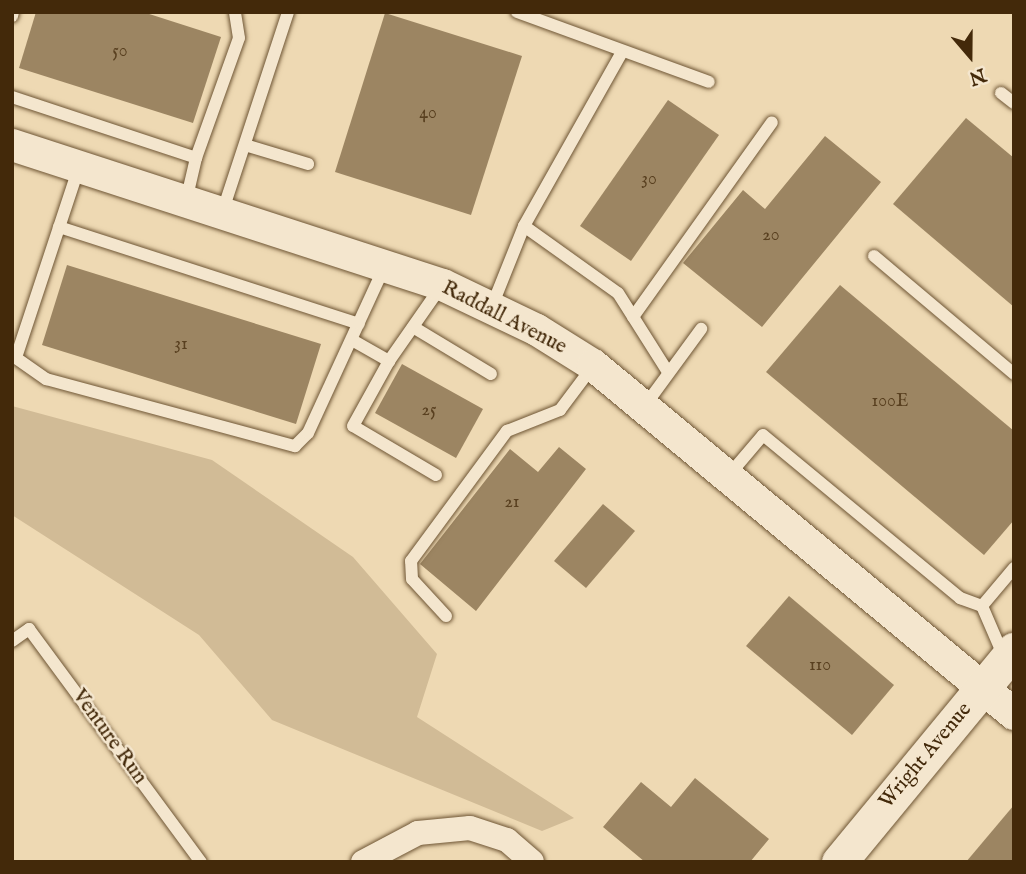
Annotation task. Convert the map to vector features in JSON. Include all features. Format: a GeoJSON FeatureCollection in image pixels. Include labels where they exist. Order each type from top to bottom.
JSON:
{"type":"FeatureCollection","features":[{"type":"Feature","properties":{"kind":"main road","name":"Wright Avenue"},"geometry":{"type":"LineString","coordinates":[[839,862],[1010,655]]}},
{"type":"Feature","properties":{"kind":"street","name":"Raddall Avenue"},"geometry":{"type":"LineString","coordinates":[[12,145],[443,285],[492,307],[593,365],[1014,714]]}},
{"type":"Feature","properties":{"kind":"street"},"geometry":{"type":"LineString","coordinates":[[363,862],[418,833],[470,828],[507,840],[531,862]]}},
{"type":"Feature","properties":{"kind":"lane"},"geometry":{"type":"LineString","coordinates":[[186,201],[196,158],[239,38],[235,12]]}},
{"type":"Feature","properties":{"kind":"lane"},"geometry":{"type":"LineString","coordinates":[[222,214],[288,12]]}},
{"type":"Feature","properties":{"kind":"lane"},"geometry":{"type":"LineString","coordinates":[[517,12],[709,82]]}},
{"type":"Feature","properties":{"kind":"lane"},"geometry":{"type":"LineString","coordinates":[[492,307],[524,226],[622,52]]}},
{"type":"Feature","properties":{"kind":"lane"},"geometry":{"type":"LineString","coordinates":[[1001,93],[1014,103]]}},
{"type":"Feature","properties":{"kind":"lane"},"geometry":{"type":"LineString","coordinates":[[12,97],[196,158]]}},
{"type":"Feature","properties":{"kind":"lane"},"geometry":{"type":"LineString","coordinates":[[633,317],[772,122]]}},
{"type":"Feature","properties":{"kind":"lane"},"geometry":{"type":"LineString","coordinates":[[245,145],[308,164]]}},
{"type":"Feature","properties":{"kind":"lane"},"geometry":{"type":"LineString","coordinates":[[79,167],[16,358],[46,379],[295,446],[308,433],[384,268]]}},
{"type":"Feature","properties":{"kind":"lane"},"geometry":{"type":"LineString","coordinates":[[524,226],[618,293],[668,372]]}},
{"type":"Feature","properties":{"kind":"lane"},"geometry":{"type":"LineString","coordinates":[[59,227],[359,324]]}},
{"type":"Feature","properties":{"kind":"lane"},"geometry":{"type":"LineString","coordinates":[[874,256],[1014,374]]}},
{"type":"Feature","properties":{"kind":"lane"},"geometry":{"type":"LineString","coordinates":[[436,475],[353,426],[389,361],[443,285]]}},
{"type":"Feature","properties":{"kind":"lane"},"geometry":{"type":"LineString","coordinates":[[413,327],[491,374]]}},
{"type":"Feature","properties":{"kind":"lane"},"geometry":{"type":"LineString","coordinates":[[644,407],[701,330]]}},
{"type":"Feature","properties":{"kind":"lane"},"geometry":{"type":"LineString","coordinates":[[352,340],[389,361]]}},
{"type":"Feature","properties":{"kind":"lane"},"geometry":{"type":"LineString","coordinates":[[446,616],[412,579],[411,561],[507,431],[560,410],[593,365]]}},
{"type":"Feature","properties":{"kind":"lane"},"geometry":{"type":"LineString","coordinates":[[728,477],[763,435],[960,598],[982,606],[1010,655]]}},
{"type":"Feature","properties":{"kind":"lane"},"geometry":{"type":"LineString","coordinates":[[982,606],[1014,568]]}},
{"type":"Feature","properties":{"kind":"lane","name":"Venture Run"},"geometry":{"type":"LineString","coordinates":[[12,641],[29,629],[201,862]]}},
{"type":"Feature","properties":{"kind":"shaded area"},"geometry":{"type":"Polygon","coordinates":[[[12,406],[212,460],[353,557],[437,654],[417,717],[574,818],[542,831],[272,720],[199,635],[12,515],[12,406]]]}},
{"type":"Feature","properties":{"kind":"building"},"geometry":{"type":"Polygon","coordinates":[[[36,12],[143,12],[221,37],[193,123],[19,68],[36,12]]]}},
{"type":"Feature","properties":{"kind":"building"},"geometry":{"type":"Polygon","coordinates":[[[385,13],[522,56],[471,215],[335,172],[385,13]]]}},
{"type":"Feature","properties":{"kind":"building"},"geometry":{"type":"Polygon","coordinates":[[[668,100],[719,135],[631,261],[580,226],[668,100]]]}},
{"type":"Feature","properties":{"kind":"building"},"geometry":{"type":"Polygon","coordinates":[[[966,118],[1014,158],[1014,307],[893,204],[966,118]]]}},
{"type":"Feature","properties":{"kind":"building"},"geometry":{"type":"Polygon","coordinates":[[[825,136],[881,182],[762,327],[683,263],[743,190],[765,209],[825,136]]]}},
{"type":"Feature","properties":{"kind":"building"},"geometry":{"type":"Polygon","coordinates":[[[67,265],[321,344],[296,424],[42,345],[67,265]]]}},
{"type":"Feature","properties":{"kind":"building"},"geometry":{"type":"Polygon","coordinates":[[[840,285],[1014,431],[1014,520],[984,555],[766,372],[840,285]]]}},
{"type":"Feature","properties":{"kind":"building"},"geometry":{"type":"Polygon","coordinates":[[[402,364],[483,409],[456,458],[375,413],[402,364]]]}},
{"type":"Feature","properties":{"kind":"building"},"geometry":{"type":"Polygon","coordinates":[[[559,447],[586,469],[476,611],[420,564],[510,449],[538,472],[559,447]]]}},
{"type":"Feature","properties":{"kind":"building"},"geometry":{"type":"Polygon","coordinates":[[[603,504],[635,531],[586,588],[554,561],[603,504]]]}},
{"type":"Feature","properties":{"kind":"building"},"geometry":{"type":"Polygon","coordinates":[[[789,596],[894,685],[852,735],[746,646],[789,596]]]}},
{"type":"Feature","properties":{"kind":"building"},"geometry":{"type":"Polygon","coordinates":[[[695,778],[769,839],[750,862],[645,862],[603,827],[641,782],[671,807],[695,778]]]}},
{"type":"Feature","properties":{"kind":"building"},"geometry":{"type":"Polygon","coordinates":[[[1014,805],[1014,862],[966,862],[1014,805]]]}}]}
